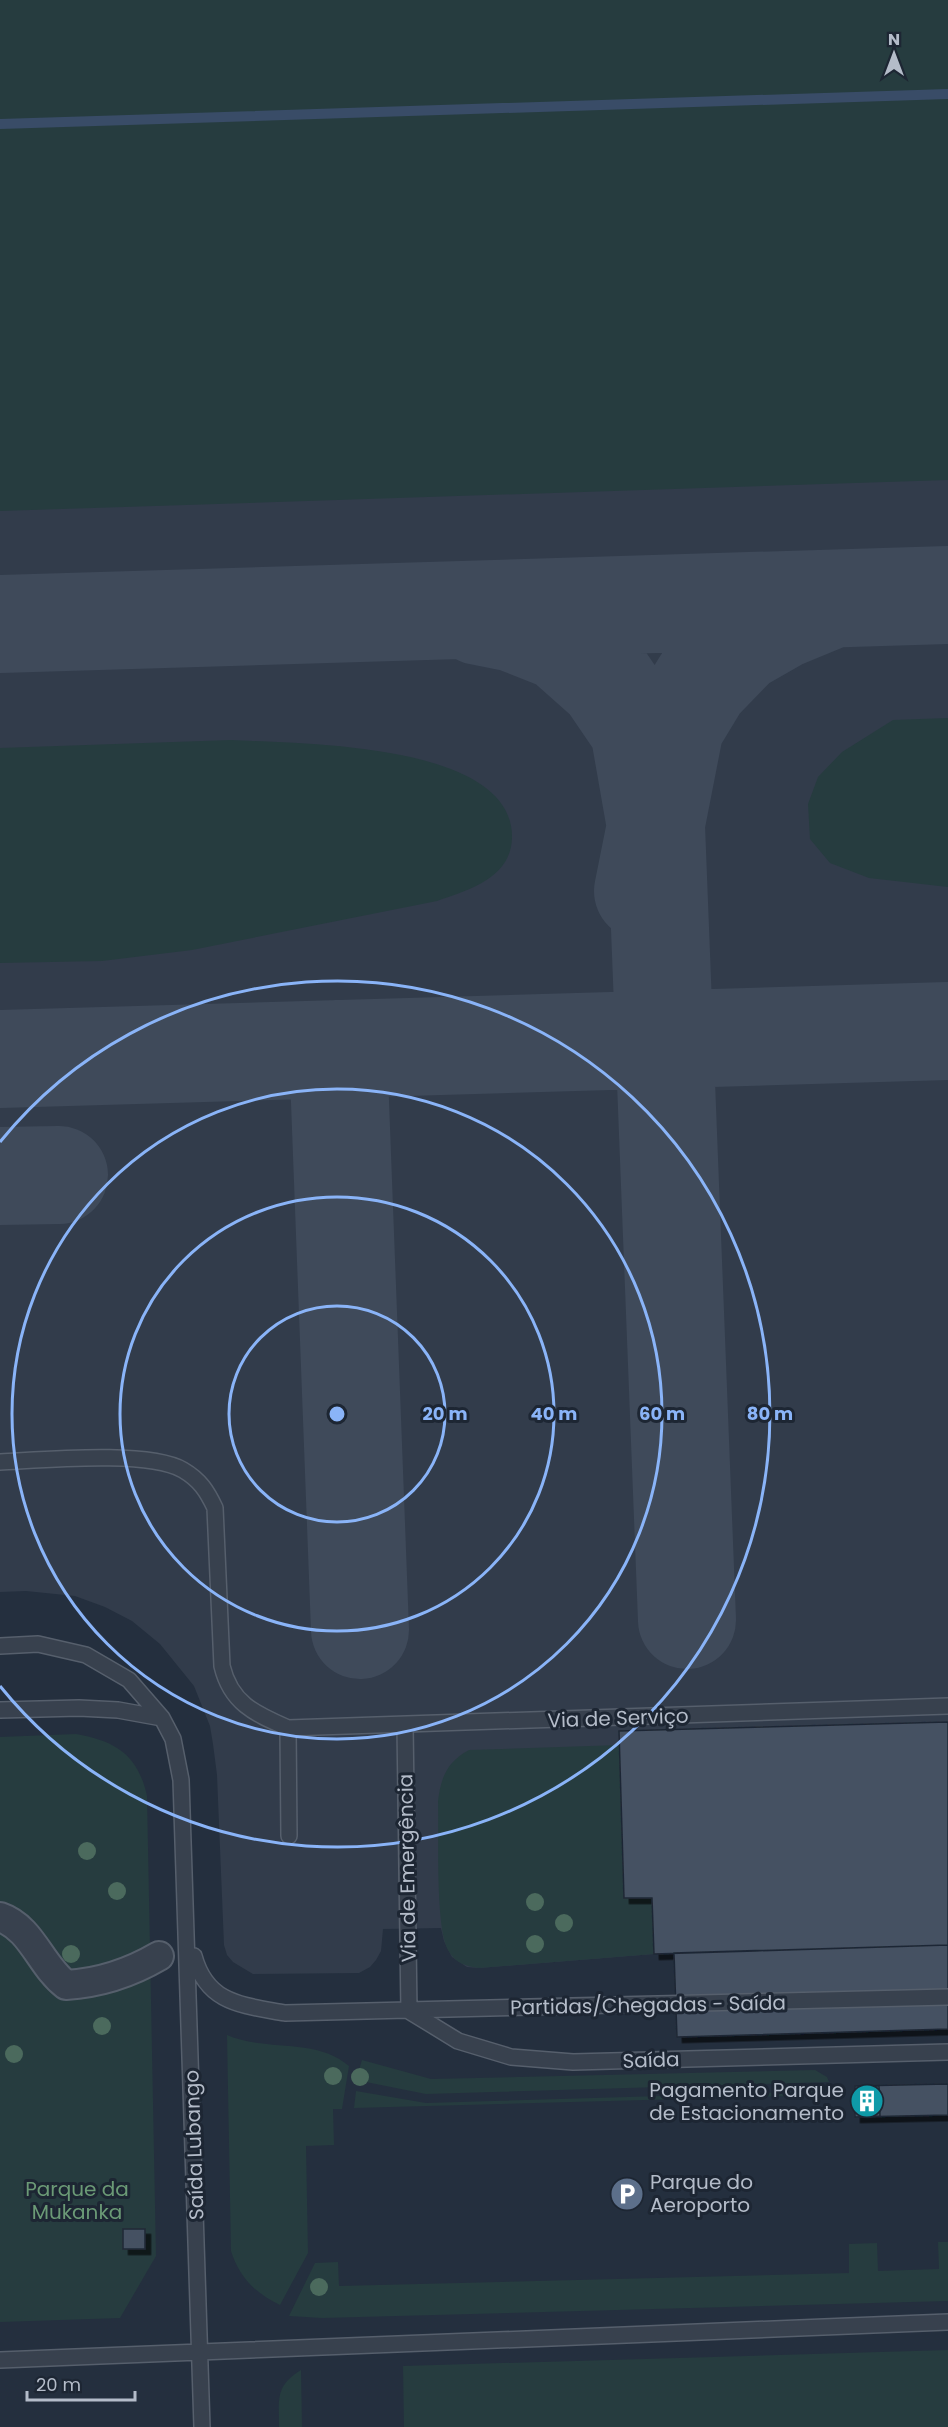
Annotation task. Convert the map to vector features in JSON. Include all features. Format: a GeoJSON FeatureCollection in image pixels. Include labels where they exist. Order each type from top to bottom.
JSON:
{"type":"FeatureCollection","features":[{"type":"Feature","properties":{"kind":"street"},"geometry":{"type":"LineString","coordinates":[[0,1917],[15,1924],[26,1934],[57,1978],[66,1984],[96,1981],[131,1972],[159,1956]]}},
{"type":"Feature","properties":{"kind":"lane","name":"Via de Serviço"},"geometry":{"type":"LineString","coordinates":[[0,1462],[120,1458],[151,1460],[182,1469],[204,1486],[215,1508],[222,1666],[225,1678],[230,1690],[252,1711],[288,1728],[948,1706]]}},
{"type":"Feature","properties":{"kind":"lane","name":"Saída Lubango"},"geometry":{"type":"LineString","coordinates":[[0,1646],[38,1644],[86,1655],[129,1680],[162,1718],[173,1739],[181,1780],[188,1936],[202,2427]]}},
{"type":"Feature","properties":{"kind":"lane"},"geometry":{"type":"LineString","coordinates":[[0,1710],[79,1708],[118,1710],[162,1718]]}},
{"type":"Feature","properties":{"kind":"lane","name":"Via de Emergência"},"geometry":{"type":"LineString","coordinates":[[405,1725],[409,2011]]}},
{"type":"Feature","properties":{"kind":"lane"},"geometry":{"type":"LineString","coordinates":[[288,1728],[289,1836]]}},
{"type":"Feature","properties":{"kind":"lane","name":"Saída Lubango"},"geometry":{"type":"LineString","coordinates":[[188,1936],[198,1972],[211,1989],[233,2003],[285,2013],[348,2012]]}},
{"type":"Feature","properties":{"kind":"lane","name":"Partidas/Chegadas - Saída"},"geometry":{"type":"LineString","coordinates":[[348,2012],[948,1998]]}},
{"type":"Feature","properties":{"kind":"lane","name":"Saída"},"geometry":{"type":"LineString","coordinates":[[409,2011],[458,2041],[511,2057],[573,2062],[948,2052]]}},
{"type":"Feature","properties":{"kind":"lane"},"geometry":{"type":"LineString","coordinates":[[0,2360],[200,2354],[948,2322]]}},
{"type":"Feature","properties":{"kind":"shaded area"},"geometry":{"type":"Polygon","coordinates":[[[0,0],[948,0],[948,1945],[654,1954],[479,1968],[467,1967],[452,1957],[444,1941],[441,1928],[383,1929],[381,1951],[370,1967],[359,1973],[253,1974],[233,1962],[227,1955],[224,1945],[217,1775],[210,1726],[194,1686],[160,1644],[132,1621],[105,1607],[75,1596],[26,1591],[0,1592],[0,0]]]}},
{"type":"Feature","properties":{"kind":"green space"},"geometry":{"type":"Polygon","coordinates":[[[0,0],[948,0],[948,480],[0,511],[0,0]]]}},
{"type":"Feature","properties":{"kind":"green space"},"geometry":{"type":"Polygon","coordinates":[[[948,718],[948,887],[869,878],[830,863],[810,839],[808,804],[818,777],[842,752],[893,720],[948,718]]]}},
{"type":"Feature","properties":{"kind":"green space"},"geometry":{"type":"Polygon","coordinates":[[[231,740],[349,747],[396,754],[441,765],[478,782],[503,806],[512,838],[510,852],[496,873],[486,880],[475,887],[437,901],[192,950],[102,961],[0,963],[0,748],[231,740]]]}},
{"type":"Feature","properties":{"kind":"green space","name":"Parque da Mukanka"},"geometry":{"type":"Polygon","coordinates":[[[76,1734],[103,1741],[123,1752],[138,1770],[147,1796],[156,2256],[120,2318],[0,2322],[0,1737],[76,1734]]]}},
{"type":"Feature","properties":{"kind":"green space"},"geometry":{"type":"Polygon","coordinates":[[[620,1745],[624,1898],[652,1898],[654,1954],[479,1968],[457,1961],[448,1950],[444,1938],[439,1901],[438,1801],[443,1777],[450,1765],[469,1750],[620,1745]]]}},
{"type":"Feature","properties":{"kind":"green space"},"geometry":{"type":"Polygon","coordinates":[[[227,2035],[258,2043],[322,2051],[349,2066],[342,2109],[333,2109],[334,2145],[306,2146],[308,2253],[280,2305],[263,2296],[249,2284],[231,2251],[227,2035]]]}},
{"type":"Feature","properties":{"kind":"green space"},"geometry":{"type":"Polygon","coordinates":[[[362,2060],[431,2079],[815,2070],[827,2077],[829,2082],[426,2094],[356,2080],[362,2060]]]}},
{"type":"Feature","properties":{"kind":"green space"},"geometry":{"type":"Polygon","coordinates":[[[356,2091],[426,2103],[830,2091],[830,2095],[354,2108],[356,2091]]]}},
{"type":"Feature","properties":{"kind":"green space"},"geometry":{"type":"Polygon","coordinates":[[[938,2242],[948,2242],[948,2301],[322,2318],[289,2316],[315,2263],[338,2262],[339,2286],[849,2273],[849,2244],[877,2243],[878,2271],[939,2269],[938,2242]]]}},
{"type":"Feature","properties":{"kind":"green space"},"geometry":{"type":"Polygon","coordinates":[[[948,2350],[948,2427],[404,2427],[403,2366],[948,2350]]]}},
{"type":"Feature","properties":{"kind":"green space"},"geometry":{"type":"Polygon","coordinates":[[[301,2370],[302,2427],[279,2427],[280,2394],[287,2382],[301,2370]]]}},
{"type":"Feature","properties":{"kind":"building"},"geometry":{"type":"Polygon","coordinates":[[[948,1722],[948,1945],[654,1954],[652,1898],[624,1898],[619,1731],[948,1722]]]}},
{"type":"Feature","properties":{"kind":"building"},"geometry":{"type":"Polygon","coordinates":[[[948,1945],[948,2029],[677,2037],[674,1953],[948,1945]]]}},
{"type":"Feature","properties":{"kind":"building"},"geometry":{"type":"Polygon","coordinates":[[[948,2084],[948,2115],[855,2117],[855,2086],[948,2084]]]}},
{"type":"Feature","properties":{"kind":"building","name":"Pagamento Parque de Estacionamento"},"geometry":{"type":"Polygon","coordinates":[[[855,2086],[879,2086],[880,2116],[855,2117],[855,2086]]]}},
{"type":"Feature","properties":{"kind":"building"},"geometry":{"type":"Polygon","coordinates":[[[123,2229],[145,2229],[145,2249],[123,2249],[123,2229]]]}},
{"type":"Feature","properties":{"kind":"waterway"},"geometry":{"type":"LineString","coordinates":[[0,124],[948,94]]}},
{"type":"Feature","properties":{"kind":"taxiway"},"geometry":{"type":"LineString","coordinates":[[0,624],[948,595]]}},
{"type":"Feature","properties":{"kind":"taxiway"},"geometry":{"type":"LineString","coordinates":[[657,818],[675,726],[701,683],[739,644],[781,620],[827,601]]}},
{"type":"Feature","properties":{"kind":"taxiway"},"geometry":{"type":"LineString","coordinates":[[479,616],[514,623],[562,642],[607,682],[639,729],[656,826],[643,891]]}},
{"type":"Feature","properties":{"kind":"taxiway"},"geometry":{"type":"LineString","coordinates":[[656,826],[687,1620]]}},
{"type":"Feature","properties":{"kind":"taxiway"},"geometry":{"type":"LineString","coordinates":[[0,1059],[948,1031]]}},
{"type":"Feature","properties":{"kind":"taxiway"},"geometry":{"type":"LineString","coordinates":[[338,1049],[360,1630]]}},
{"type":"Feature","properties":{"kind":"taxiway"},"geometry":{"type":"LineString","coordinates":[[0,1176],[59,1175]]}},
{"type":"Feature","properties":{"kind":"place","name":"Pagamento Parque de Estacionamento"},"geometry":{"type":"Point","coordinates":[867,2101]}},
{"type":"Feature","properties":{"kind":"place","name":"Parque do Aeroporto"},"geometry":{"type":"Point","coordinates":[627,2194]}}]}
